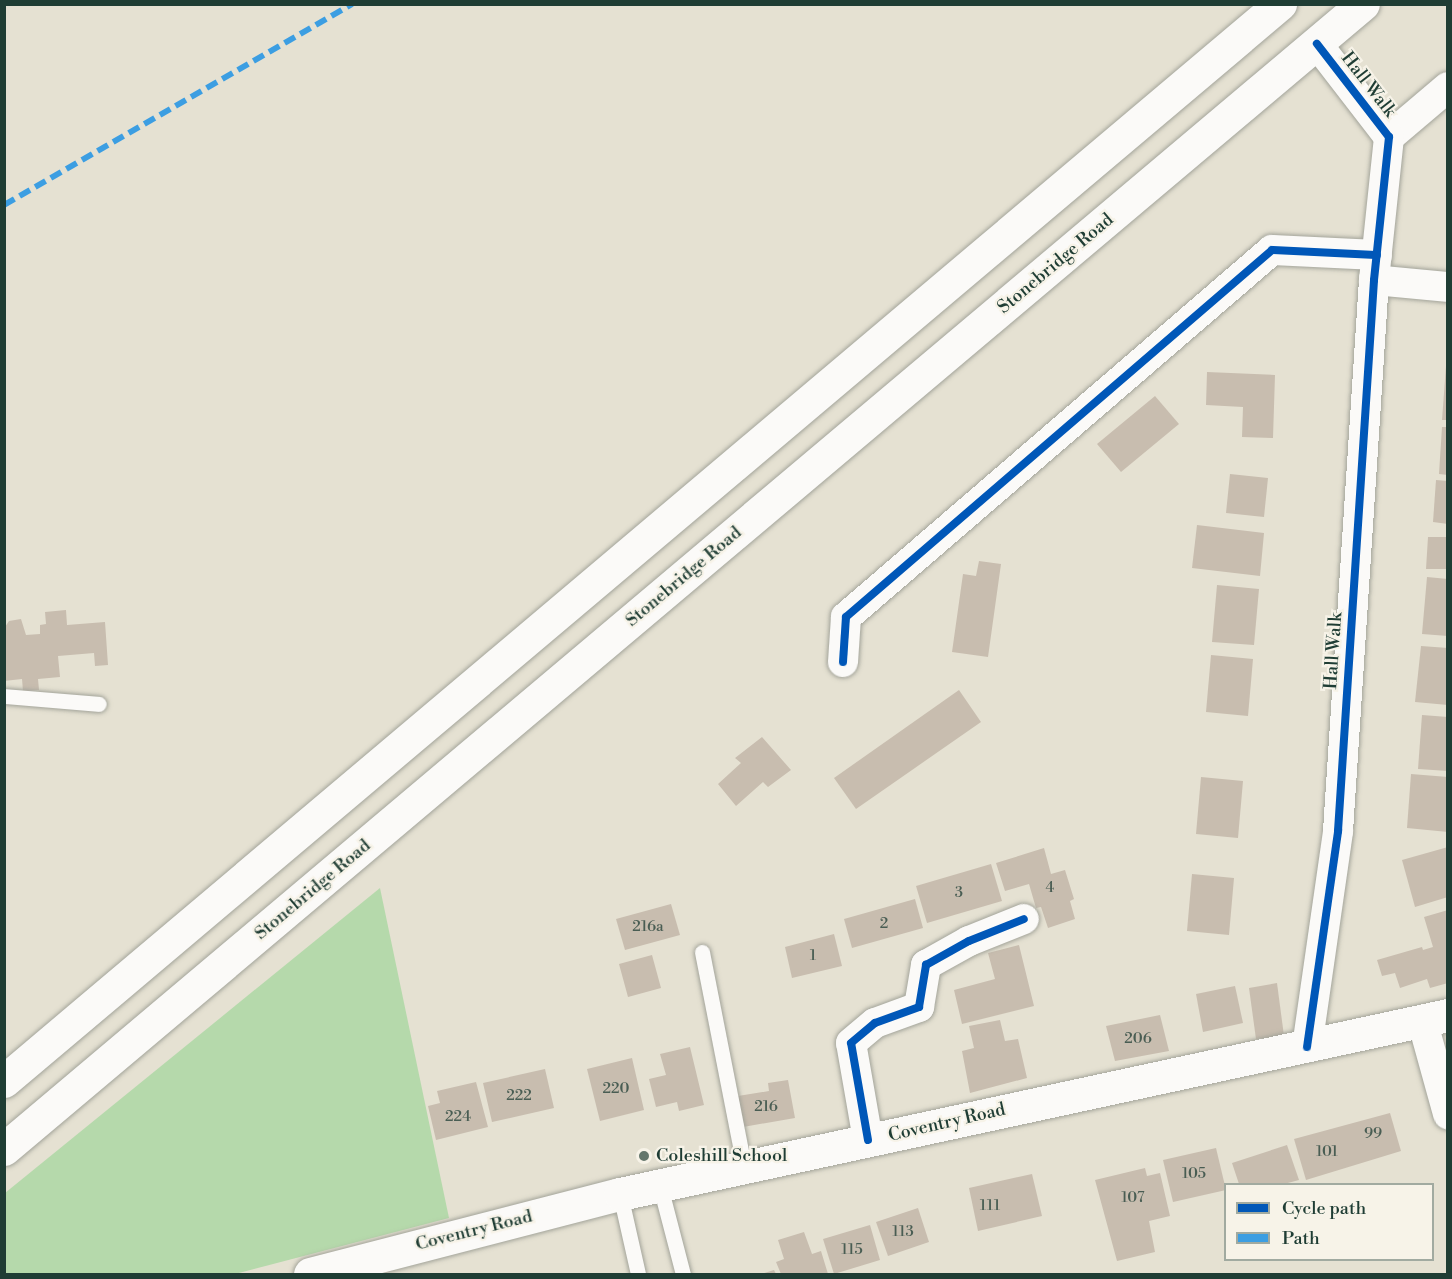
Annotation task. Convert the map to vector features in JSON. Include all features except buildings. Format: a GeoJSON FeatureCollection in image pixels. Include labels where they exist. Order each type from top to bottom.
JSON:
{"type":"FeatureCollection","features":[{"type":"Feature","properties":{"kind":"main road"},"geometry":{"type":"LineString","coordinates":[[4,1081],[1280,4]]}},
{"type":"Feature","properties":{"kind":"main road","name":"Stonebridge Road"},"geometry":{"type":"LineString","coordinates":[[4,1149],[1363,4]]}},
{"type":"Feature","properties":{"kind":"main road","name":"Coventry Road"},"geometry":{"type":"LineString","coordinates":[[310,1275],[620,1194],[1435,1018]]}},
{"type":"Feature","properties":{"kind":"street","name":"Hall Walk"},"geometry":{"type":"LineString","coordinates":[[1307,1047],[1338,831],[1376,268],[1389,137],[1317,44]]}},
{"type":"Feature","properties":{"kind":"street"},"geometry":{"type":"LineString","coordinates":[[1389,137],[1448,87]]}},
{"type":"Feature","properties":{"kind":"street"},"geometry":{"type":"LineString","coordinates":[[843,662],[846,617],[1272,250],[1376,268],[1448,287]]}},
{"type":"Feature","properties":{"kind":"street"},"geometry":{"type":"LineString","coordinates":[[868,1140],[851,1043],[875,1023],[919,1007],[926,965],[969,941],[1024,919]]}},
{"type":"Feature","properties":{"kind":"street"},"geometry":{"type":"LineString","coordinates":[[1435,1018],[1448,1114]]}},
{"type":"Feature","properties":{"kind":"lane"},"geometry":{"type":"LineString","coordinates":[[4,696],[99,704]]}},
{"type":"Feature","properties":{"kind":"lane"},"geometry":{"type":"LineString","coordinates":[[702,952],[744,1167]]}},
{"type":"Feature","properties":{"kind":"lane"},"geometry":{"type":"LineString","coordinates":[[660,1186],[683,1275]]}},
{"type":"Feature","properties":{"kind":"lane"},"geometry":{"type":"LineString","coordinates":[[620,1194],[638,1275]]}},
{"type":"Feature","properties":{"kind":"green space"},"geometry":{"type":"Polygon","coordinates":[[[380,888],[449,1218],[235,1274],[5,1274],[5,1193],[380,888]]]}},
{"type":"Feature","properties":{"kind":"marked path"},"geometry":{"type":"LineString","coordinates":[[4,205],[352,4]]}},
{"type":"Feature","properties":{"kind":"cycle path"},"geometry":{"type":"LineString","coordinates":[[1307,1047],[1338,831],[1374,280],[1389,137],[1317,44]]}},
{"type":"Feature","properties":{"kind":"cycle path"},"geometry":{"type":"LineString","coordinates":[[843,662],[846,617],[1272,250],[1377,255]]}},
{"type":"Feature","properties":{"kind":"cycle path"},"geometry":{"type":"LineString","coordinates":[[868,1140],[851,1043],[875,1023],[919,1007],[926,965],[969,941],[1024,919]]}},
{"type":"Feature","properties":{"kind":"place","name":"Coleshill School"},"geometry":{"type":"Point","coordinates":[644,1156]}}]}
